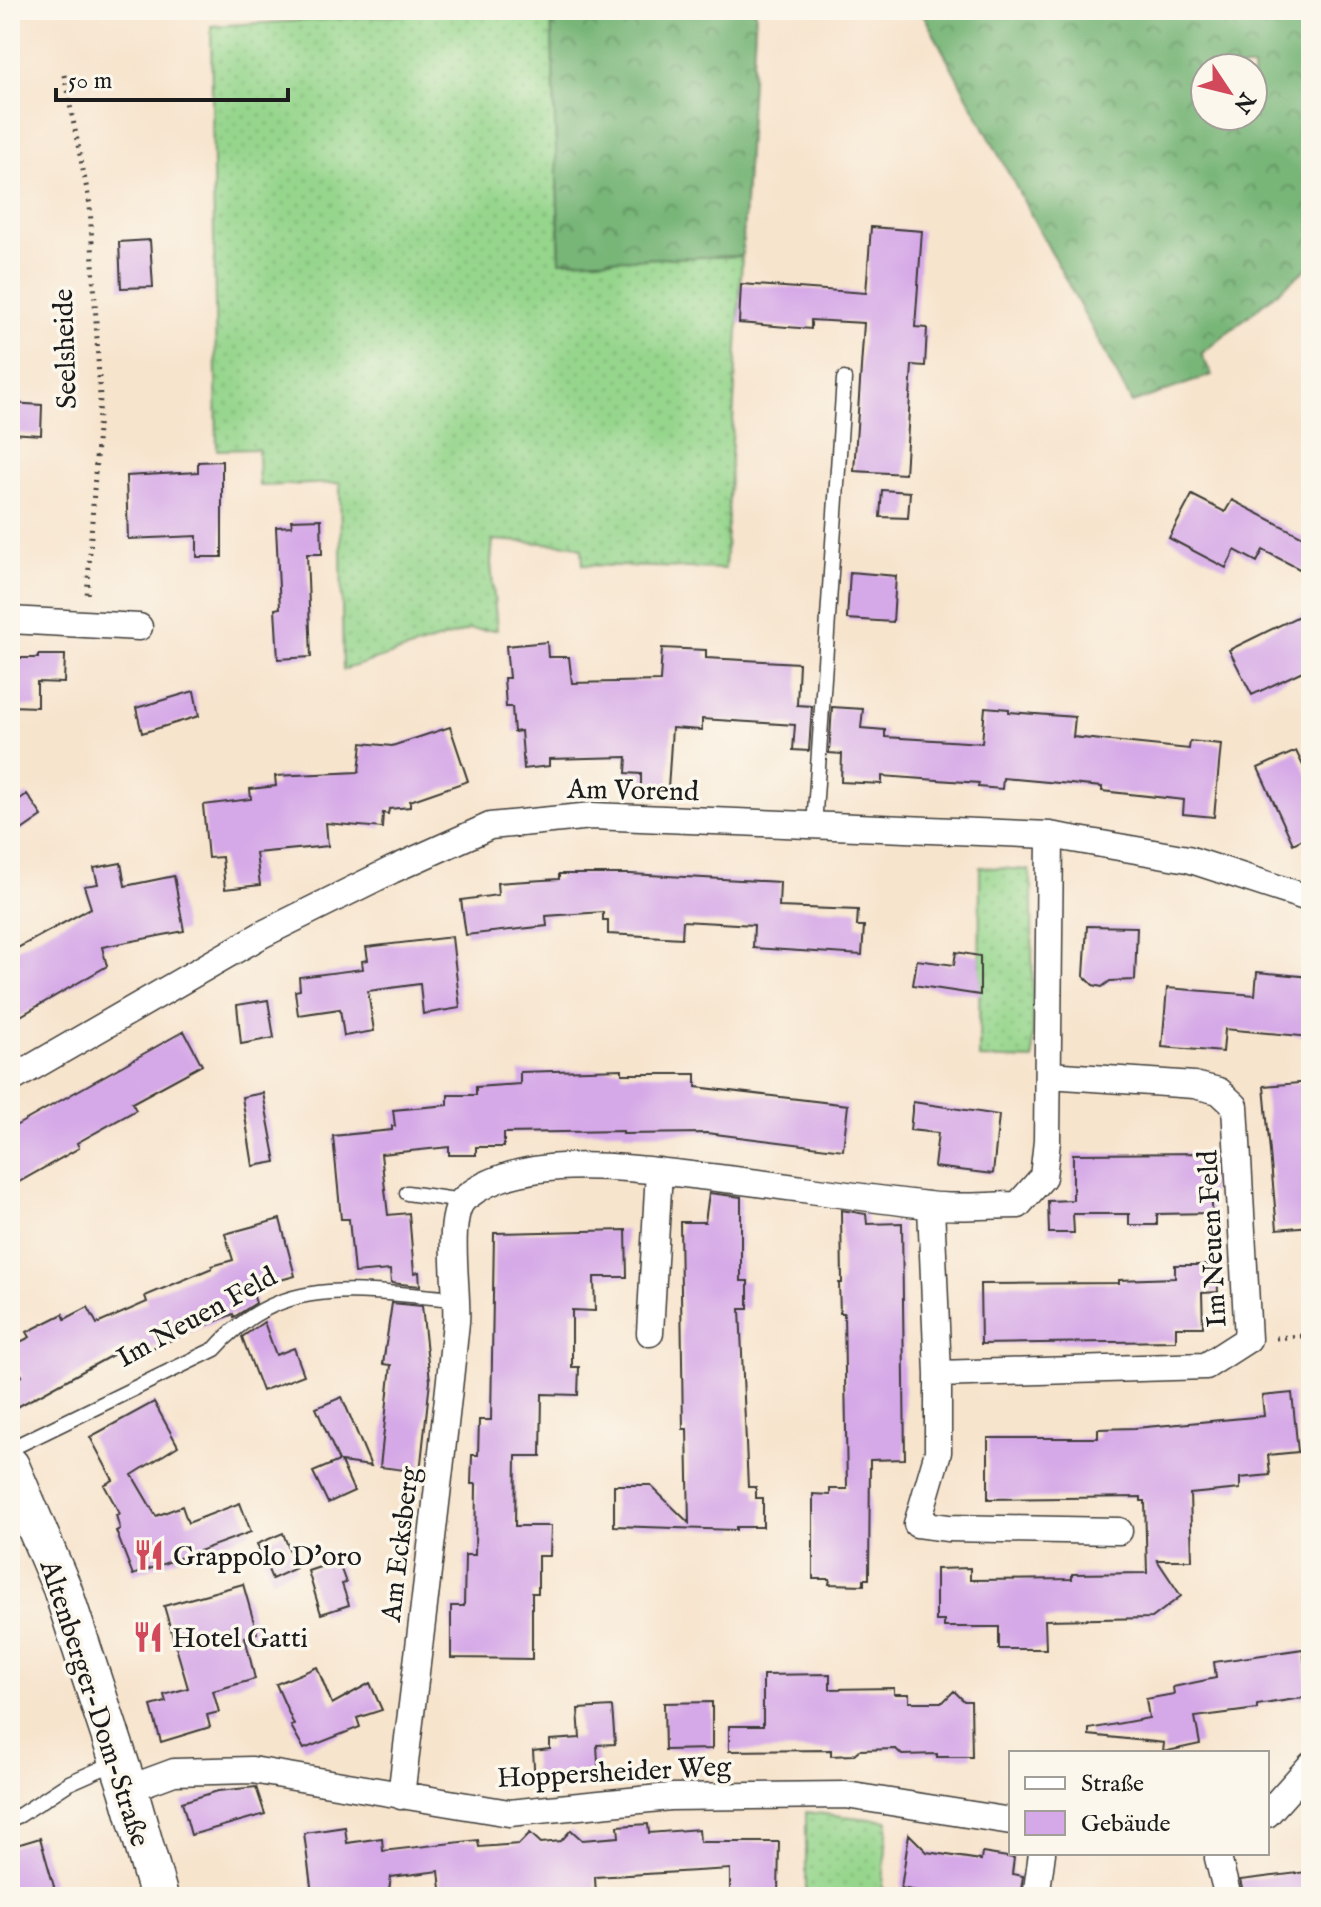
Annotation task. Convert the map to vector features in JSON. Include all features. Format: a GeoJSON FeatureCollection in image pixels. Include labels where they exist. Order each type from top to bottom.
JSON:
{"type":"FeatureCollection","features":[{"type":"Feature","properties":{"kind":"main road","name":"Altenberger-Dom-Straße"},"geometry":{"type":"LineString","coordinates":[[10,1466],[62,1588],[124,1775],[159,1897]]}},
{"type":"Feature","properties":{"kind":"street"},"geometry":{"type":"LineString","coordinates":[[10,620],[139,627]]}},
{"type":"Feature","properties":{"kind":"street","name":"Am Vorend"},"geometry":{"type":"LineString","coordinates":[[10,1080],[263,934],[490,826],[592,816],[1050,835],[1188,859],[1311,899]]}},
{"type":"Feature","properties":{"kind":"street"},"geometry":{"type":"LineString","coordinates":[[457,1299],[454,1222],[462,1201],[480,1188],[546,1168],[619,1166],[795,1186],[931,1206],[1018,1205],[1043,1177],[1047,1141],[1050,835]]}},
{"type":"Feature","properties":{"kind":"street","name":"Im Neuen Feld"},"geometry":{"type":"LineString","coordinates":[[938,1374],[1206,1366],[1248,1339],[1235,1106],[1219,1091],[1194,1085],[1049,1075]]}},
{"type":"Feature","properties":{"kind":"street"},"geometry":{"type":"LineString","coordinates":[[650,1333],[659,1171]]}},
{"type":"Feature","properties":{"kind":"street"},"geometry":{"type":"LineString","coordinates":[[931,1206],[938,1452],[917,1524],[948,1528],[1119,1531]]}},
{"type":"Feature","properties":{"kind":"street","name":"Am Ecksberg"},"geometry":{"type":"LineString","coordinates":[[401,1796],[448,1403],[457,1299]]}},
{"type":"Feature","properties":{"kind":"street"},"geometry":{"type":"LineString","coordinates":[[1269,1812],[1311,1765]]}},
{"type":"Feature","properties":{"kind":"street","name":"Hoppersheider Weg"},"geometry":{"type":"LineString","coordinates":[[124,1775],[252,1770],[509,1813],[670,1797],[846,1795],[1009,1821]]}},
{"type":"Feature","properties":{"kind":"street"},"geometry":{"type":"LineString","coordinates":[[1036,1897],[1042,1855]]}},
{"type":"Feature","properties":{"kind":"street"},"geometry":{"type":"LineString","coordinates":[[1213,1855],[1228,1897]]}},
{"type":"Feature","properties":{"kind":"lane"},"geometry":{"type":"LineString","coordinates":[[814,827],[844,379]]}},
{"type":"Feature","properties":{"kind":"lane"},"geometry":{"type":"LineString","coordinates":[[407,1193],[462,1201]]}},
{"type":"Feature","properties":{"kind":"lane","name":"Im Neuen Feld"},"geometry":{"type":"LineString","coordinates":[[10,1449],[215,1349],[232,1329],[263,1309],[295,1296],[334,1290],[457,1299]]}},
{"type":"Feature","properties":{"kind":"lane"},"geometry":{"type":"LineString","coordinates":[[10,1819],[69,1783],[124,1775]]}},
{"type":"Feature","properties":{"kind":"path","name":"Seelsheide"},"geometry":{"type":"LineString","coordinates":[[64,75],[90,205],[100,398],[85,622]]}},
{"type":"Feature","properties":{"kind":"path"},"geometry":{"type":"LineString","coordinates":[[1248,1339],[1311,1335]]}},
{"type":"Feature","properties":{"kind":"green space"},"geometry":{"type":"Polygon","coordinates":[[[486,10],[551,10],[560,260],[742,256],[725,569],[583,565],[582,549],[573,545],[493,540],[491,563],[497,630],[469,630],[343,670],[340,483],[259,486],[258,449],[217,450],[211,26],[486,10]]]}},
{"type":"Feature","properties":{"kind":"green space"},"geometry":{"type":"Polygon","coordinates":[[[551,10],[756,10],[742,256],[560,261],[551,10]]]}},
{"type":"Feature","properties":{"kind":"green space"},"geometry":{"type":"Polygon","coordinates":[[[921,10],[1311,10],[1311,265],[1201,354],[1212,375],[1132,403],[921,10]]]}},
{"type":"Feature","properties":{"kind":"green space"},"geometry":{"type":"Polygon","coordinates":[[[980,867],[1029,870],[1032,888],[1033,1060],[979,1058],[980,867]]]}},
{"type":"Feature","properties":{"kind":"green space"},"geometry":{"type":"Polygon","coordinates":[[[806,1812],[888,1821],[882,1897],[806,1897],[806,1812]]]}},
{"type":"Feature","properties":{"kind":"building"},"geometry":{"type":"Polygon","coordinates":[[[871,227],[922,231],[915,327],[927,328],[925,366],[912,365],[905,474],[854,471],[864,323],[811,320],[811,329],[739,323],[741,284],[866,293],[871,227]]]}},
{"type":"Feature","properties":{"kind":"building"},"geometry":{"type":"Polygon","coordinates":[[[150,240],[153,287],[121,288],[119,242],[150,240]]]}},
{"type":"Feature","properties":{"kind":"building"},"geometry":{"type":"Polygon","coordinates":[[[10,403],[42,405],[41,435],[10,433],[10,403]]]}},
{"type":"Feature","properties":{"kind":"building"},"geometry":{"type":"Polygon","coordinates":[[[222,461],[222,557],[197,557],[197,536],[128,539],[126,476],[198,472],[198,462],[222,461]]]}},
{"type":"Feature","properties":{"kind":"building"},"geometry":{"type":"Polygon","coordinates":[[[882,490],[910,492],[908,518],[880,517],[882,490]]]}},
{"type":"Feature","properties":{"kind":"building"},"geometry":{"type":"Polygon","coordinates":[[[1192,495],[1225,512],[1232,500],[1311,541],[1311,575],[1263,550],[1257,562],[1235,550],[1226,568],[1169,538],[1192,495]]]}},
{"type":"Feature","properties":{"kind":"building"},"geometry":{"type":"Polygon","coordinates":[[[321,519],[322,554],[307,554],[311,657],[278,659],[275,609],[280,608],[276,527],[292,526],[291,520],[321,519]]]}},
{"type":"Feature","properties":{"kind":"building"},"geometry":{"type":"Polygon","coordinates":[[[850,572],[896,576],[893,622],[847,619],[850,572]]]}},
{"type":"Feature","properties":{"kind":"building"},"geometry":{"type":"Polygon","coordinates":[[[1311,610],[1311,667],[1252,695],[1229,650],[1311,610]]]}},
{"type":"Feature","properties":{"kind":"building"},"geometry":{"type":"Polygon","coordinates":[[[547,642],[548,657],[569,657],[572,683],[660,681],[662,648],[706,650],[706,658],[799,663],[797,705],[812,706],[809,751],[793,750],[795,725],[702,719],[702,730],[672,728],[668,789],[641,788],[641,774],[626,773],[627,757],[549,759],[549,766],[524,769],[521,731],[514,732],[512,707],[506,707],[504,678],[509,678],[506,646],[547,642]]]}},
{"type":"Feature","properties":{"kind":"building"},"geometry":{"type":"Polygon","coordinates":[[[38,655],[65,655],[64,683],[37,682],[37,707],[10,706],[10,658],[38,658],[38,655]]]}},
{"type":"Feature","properties":{"kind":"building"},"geometry":{"type":"Polygon","coordinates":[[[194,691],[199,716],[142,733],[136,708],[194,691]]]}},
{"type":"Feature","properties":{"kind":"building"},"geometry":{"type":"Polygon","coordinates":[[[832,707],[863,709],[861,728],[885,730],[885,737],[982,743],[985,707],[1075,717],[1073,737],[1189,749],[1190,741],[1221,744],[1214,817],[1183,814],[1184,800],[1102,791],[1102,787],[1003,778],[1002,789],[978,787],[979,783],[882,776],[882,784],[841,782],[842,754],[829,753],[832,707]]]}},
{"type":"Feature","properties":{"kind":"building"},"geometry":{"type":"Polygon","coordinates":[[[450,727],[468,781],[410,801],[410,807],[389,809],[388,814],[383,813],[382,828],[326,823],[328,846],[256,853],[260,885],[225,889],[222,857],[208,858],[203,805],[251,799],[250,789],[276,786],[275,776],[359,772],[362,743],[392,746],[450,727]]]}},
{"type":"Feature","properties":{"kind":"building"},"geometry":{"type":"Polygon","coordinates":[[[1296,751],[1311,782],[1311,835],[1293,844],[1258,768],[1296,751]]]}},
{"type":"Feature","properties":{"kind":"building"},"geometry":{"type":"Polygon","coordinates":[[[27,794],[42,816],[10,838],[10,806],[27,794]]]}},
{"type":"Feature","properties":{"kind":"building"},"geometry":{"type":"Polygon","coordinates":[[[121,863],[125,886],[174,876],[184,931],[102,947],[107,966],[10,1022],[10,952],[91,908],[84,886],[98,884],[94,868],[121,863]]]}},
{"type":"Feature","properties":{"kind":"building"},"geometry":{"type":"Polygon","coordinates":[[[559,874],[630,874],[780,882],[779,907],[858,910],[857,926],[864,926],[862,955],[753,948],[754,925],[683,921],[682,938],[608,934],[608,920],[603,920],[603,912],[546,916],[547,926],[466,935],[461,900],[498,895],[497,883],[559,879],[559,874]]]}},
{"type":"Feature","properties":{"kind":"building"},"geometry":{"type":"Polygon","coordinates":[[[1087,926],[1137,927],[1135,980],[1110,981],[1102,987],[1093,985],[1084,976],[1087,926]]]}},
{"type":"Feature","properties":{"kind":"building"},"geometry":{"type":"Polygon","coordinates":[[[452,937],[460,1008],[423,1014],[420,984],[368,991],[374,1031],[344,1036],[340,1009],[298,1015],[295,991],[300,990],[299,977],[363,969],[362,961],[368,960],[366,947],[452,937]]]}},
{"type":"Feature","properties":{"kind":"building"},"geometry":{"type":"Polygon","coordinates":[[[956,952],[980,956],[980,995],[913,985],[917,960],[954,965],[956,952]]]}},
{"type":"Feature","properties":{"kind":"building"},"geometry":{"type":"Polygon","coordinates":[[[1257,972],[1311,977],[1311,1037],[1225,1029],[1223,1052],[1162,1047],[1167,988],[1255,995],[1257,972]]]}},
{"type":"Feature","properties":{"kind":"building"},"geometry":{"type":"Polygon","coordinates":[[[268,1000],[274,1038],[241,1044],[237,1005],[268,1000]]]}},
{"type":"Feature","properties":{"kind":"building"},"geometry":{"type":"Polygon","coordinates":[[[184,1031],[202,1065],[132,1103],[136,1110],[77,1143],[79,1148],[10,1187],[10,1129],[184,1031]]]}},
{"type":"Feature","properties":{"kind":"building"},"geometry":{"type":"Polygon","coordinates":[[[622,1069],[622,1074],[696,1074],[696,1087],[848,1105],[843,1150],[707,1133],[623,1134],[623,1131],[504,1133],[504,1147],[476,1147],[476,1155],[449,1155],[449,1147],[381,1154],[388,1215],[409,1213],[414,1273],[419,1272],[420,1286],[391,1283],[390,1270],[354,1273],[349,1219],[341,1219],[333,1136],[392,1130],[395,1126],[393,1110],[448,1105],[448,1095],[476,1095],[476,1087],[520,1084],[520,1072],[622,1069]]]}},
{"type":"Feature","properties":{"kind":"building"},"geometry":{"type":"Polygon","coordinates":[[[1311,1082],[1311,1226],[1277,1229],[1264,1086],[1311,1082]]]}},
{"type":"Feature","properties":{"kind":"building"},"geometry":{"type":"Polygon","coordinates":[[[263,1093],[276,1162],[253,1166],[242,1097],[263,1093]]]}},
{"type":"Feature","properties":{"kind":"building"},"geometry":{"type":"Polygon","coordinates":[[[913,1102],[999,1115],[993,1174],[934,1167],[938,1133],[910,1130],[913,1102]]]}},
{"type":"Feature","properties":{"kind":"building"},"geometry":{"type":"Polygon","coordinates":[[[1212,1153],[1212,1213],[1157,1214],[1157,1225],[1129,1225],[1129,1214],[1073,1214],[1074,1233],[1049,1233],[1048,1201],[1073,1200],[1073,1154],[1212,1153]]]}},
{"type":"Feature","properties":{"kind":"building"},"geometry":{"type":"Polygon","coordinates":[[[709,1193],[741,1197],[741,1281],[748,1281],[748,1309],[740,1309],[748,1487],[756,1487],[756,1498],[763,1498],[763,1527],[736,1527],[736,1530],[614,1526],[614,1485],[650,1485],[689,1523],[687,1429],[683,1429],[680,1222],[705,1222],[709,1193]]]}},
{"type":"Feature","properties":{"kind":"building"},"geometry":{"type":"Polygon","coordinates":[[[841,1210],[866,1214],[867,1224],[902,1223],[905,1459],[870,1460],[869,1579],[864,1579],[864,1585],[829,1584],[830,1579],[813,1579],[813,1494],[830,1495],[830,1489],[847,1489],[844,1313],[840,1313],[839,1283],[842,1283],[841,1210]]]}},
{"type":"Feature","properties":{"kind":"building"},"geometry":{"type":"Polygon","coordinates":[[[280,1219],[295,1276],[251,1288],[256,1303],[234,1317],[233,1314],[143,1352],[138,1341],[10,1411],[10,1382],[22,1376],[10,1354],[10,1347],[30,1337],[27,1332],[63,1314],[65,1319],[88,1307],[97,1324],[147,1302],[145,1296],[233,1260],[225,1234],[280,1219]]]}},
{"type":"Feature","properties":{"kind":"building"},"geometry":{"type":"Polygon","coordinates":[[[626,1230],[627,1277],[594,1277],[595,1311],[572,1310],[572,1367],[579,1367],[578,1395],[542,1394],[541,1456],[516,1456],[515,1526],[551,1526],[550,1556],[538,1556],[538,1593],[532,1593],[532,1659],[451,1658],[451,1606],[464,1606],[465,1555],[475,1555],[476,1484],[471,1484],[472,1455],[478,1455],[479,1420],[491,1420],[494,1233],[626,1230]]]}},
{"type":"Feature","properties":{"kind":"building"},"geometry":{"type":"Polygon","coordinates":[[[1175,1265],[1217,1265],[1218,1292],[1202,1293],[1203,1327],[1176,1327],[1176,1341],[981,1344],[980,1284],[1119,1283],[1119,1280],[1175,1278],[1175,1265]]]}},
{"type":"Feature","properties":{"kind":"building"},"geometry":{"type":"Polygon","coordinates":[[[392,1303],[422,1306],[430,1381],[420,1472],[380,1467],[391,1365],[383,1364],[392,1303]]]}},
{"type":"Feature","properties":{"kind":"building"},"geometry":{"type":"Polygon","coordinates":[[[264,1322],[276,1355],[294,1348],[304,1375],[262,1391],[242,1337],[264,1322]]]}},
{"type":"Feature","properties":{"kind":"building"},"geometry":{"type":"Polygon","coordinates":[[[1292,1393],[1298,1452],[1268,1455],[1270,1475],[1240,1478],[1240,1489],[1190,1494],[1192,1560],[1157,1560],[1181,1596],[1152,1618],[1045,1620],[1046,1649],[999,1649],[999,1627],[944,1627],[944,1621],[936,1621],[936,1569],[970,1568],[970,1580],[1072,1579],[1072,1574],[1147,1573],[1145,1501],[1141,1501],[1141,1497],[988,1499],[988,1438],[1098,1438],[1098,1429],[1264,1416],[1262,1396],[1292,1393]]]}},
{"type":"Feature","properties":{"kind":"building"},"geometry":{"type":"Polygon","coordinates":[[[342,1397],[371,1466],[341,1462],[354,1491],[328,1503],[313,1472],[339,1461],[316,1408],[342,1397]]]}},
{"type":"Feature","properties":{"kind":"building"},"geometry":{"type":"Polygon","coordinates":[[[154,1402],[178,1446],[132,1475],[156,1516],[182,1506],[188,1523],[240,1503],[251,1532],[133,1575],[116,1531],[120,1529],[116,1515],[120,1514],[104,1485],[113,1480],[90,1437],[154,1402]]]}},
{"type":"Feature","properties":{"kind":"building"},"geometry":{"type":"Polygon","coordinates":[[[283,1533],[296,1568],[272,1579],[257,1544],[283,1533]]]}},
{"type":"Feature","properties":{"kind":"building"},"geometry":{"type":"Polygon","coordinates":[[[338,1561],[346,1583],[342,1584],[349,1605],[321,1614],[308,1571],[338,1561]]]}},
{"type":"Feature","properties":{"kind":"building"},"geometry":{"type":"Polygon","coordinates":[[[243,1584],[257,1633],[245,1637],[255,1679],[213,1691],[219,1712],[207,1715],[210,1727],[161,1742],[151,1706],[166,1702],[164,1695],[188,1688],[164,1606],[243,1584]]]}},
{"type":"Feature","properties":{"kind":"building"},"geometry":{"type":"Polygon","coordinates":[[[1303,1649],[1309,1697],[1257,1705],[1257,1709],[1195,1717],[1200,1744],[1168,1751],[1163,1751],[1164,1743],[1089,1735],[1089,1729],[1149,1718],[1146,1699],[1174,1694],[1173,1687],[1216,1678],[1214,1662],[1303,1649]]]}},
{"type":"Feature","properties":{"kind":"building"},"geometry":{"type":"Polygon","coordinates":[[[317,1667],[332,1704],[370,1683],[382,1710],[357,1718],[360,1727],[304,1749],[291,1726],[294,1725],[276,1684],[317,1667]]]}},
{"type":"Feature","properties":{"kind":"building"},"geometry":{"type":"Polygon","coordinates":[[[830,1674],[830,1689],[894,1688],[894,1694],[909,1694],[909,1702],[943,1702],[954,1691],[964,1701],[971,1701],[972,1757],[902,1755],[896,1749],[859,1750],[853,1755],[831,1756],[831,1750],[729,1751],[729,1726],[763,1726],[763,1675],[830,1674]]]}},
{"type":"Feature","properties":{"kind":"building"},"geometry":{"type":"Polygon","coordinates":[[[712,1702],[712,1749],[665,1750],[664,1703],[712,1702]]]}},
{"type":"Feature","properties":{"kind":"building"},"geometry":{"type":"Polygon","coordinates":[[[612,1707],[615,1744],[597,1745],[599,1779],[535,1783],[533,1751],[550,1749],[550,1740],[580,1738],[578,1709],[612,1707]]]}},
{"type":"Feature","properties":{"kind":"building"},"geometry":{"type":"Polygon","coordinates":[[[256,1787],[265,1814],[191,1835],[182,1802],[218,1791],[256,1787]]]}},
{"type":"Feature","properties":{"kind":"building"},"geometry":{"type":"Polygon","coordinates":[[[648,1824],[649,1833],[699,1829],[700,1842],[779,1842],[778,1897],[730,1897],[730,1869],[595,1877],[596,1897],[442,1897],[439,1871],[391,1877],[388,1897],[353,1897],[329,1892],[312,1894],[304,1833],[345,1827],[347,1843],[382,1838],[383,1851],[478,1840],[479,1847],[519,1844],[530,1833],[541,1843],[561,1841],[571,1830],[582,1840],[619,1837],[618,1826],[648,1824]]]}},
{"type":"Feature","properties":{"kind":"building"},"geometry":{"type":"Polygon","coordinates":[[[909,1834],[927,1852],[981,1860],[982,1853],[1014,1858],[1012,1874],[1023,1876],[1020,1897],[922,1897],[923,1892],[901,1888],[909,1834]]]}},
{"type":"Feature","properties":{"kind":"building"},"geometry":{"type":"Polygon","coordinates":[[[40,1838],[57,1897],[10,1897],[10,1847],[40,1838]]]}},
{"type":"Feature","properties":{"kind":"building"},"geometry":{"type":"Polygon","coordinates":[[[1306,1872],[1309,1897],[1244,1897],[1240,1880],[1306,1872]]]}},
{"type":"Feature","properties":{"kind":"place","name":"Grappolo D'oro"},"geometry":{"type":"Point","coordinates":[149,1555]}},
{"type":"Feature","properties":{"kind":"place","name":"Hotel Gatti"},"geometry":{"type":"Point","coordinates":[148,1637]}}]}
